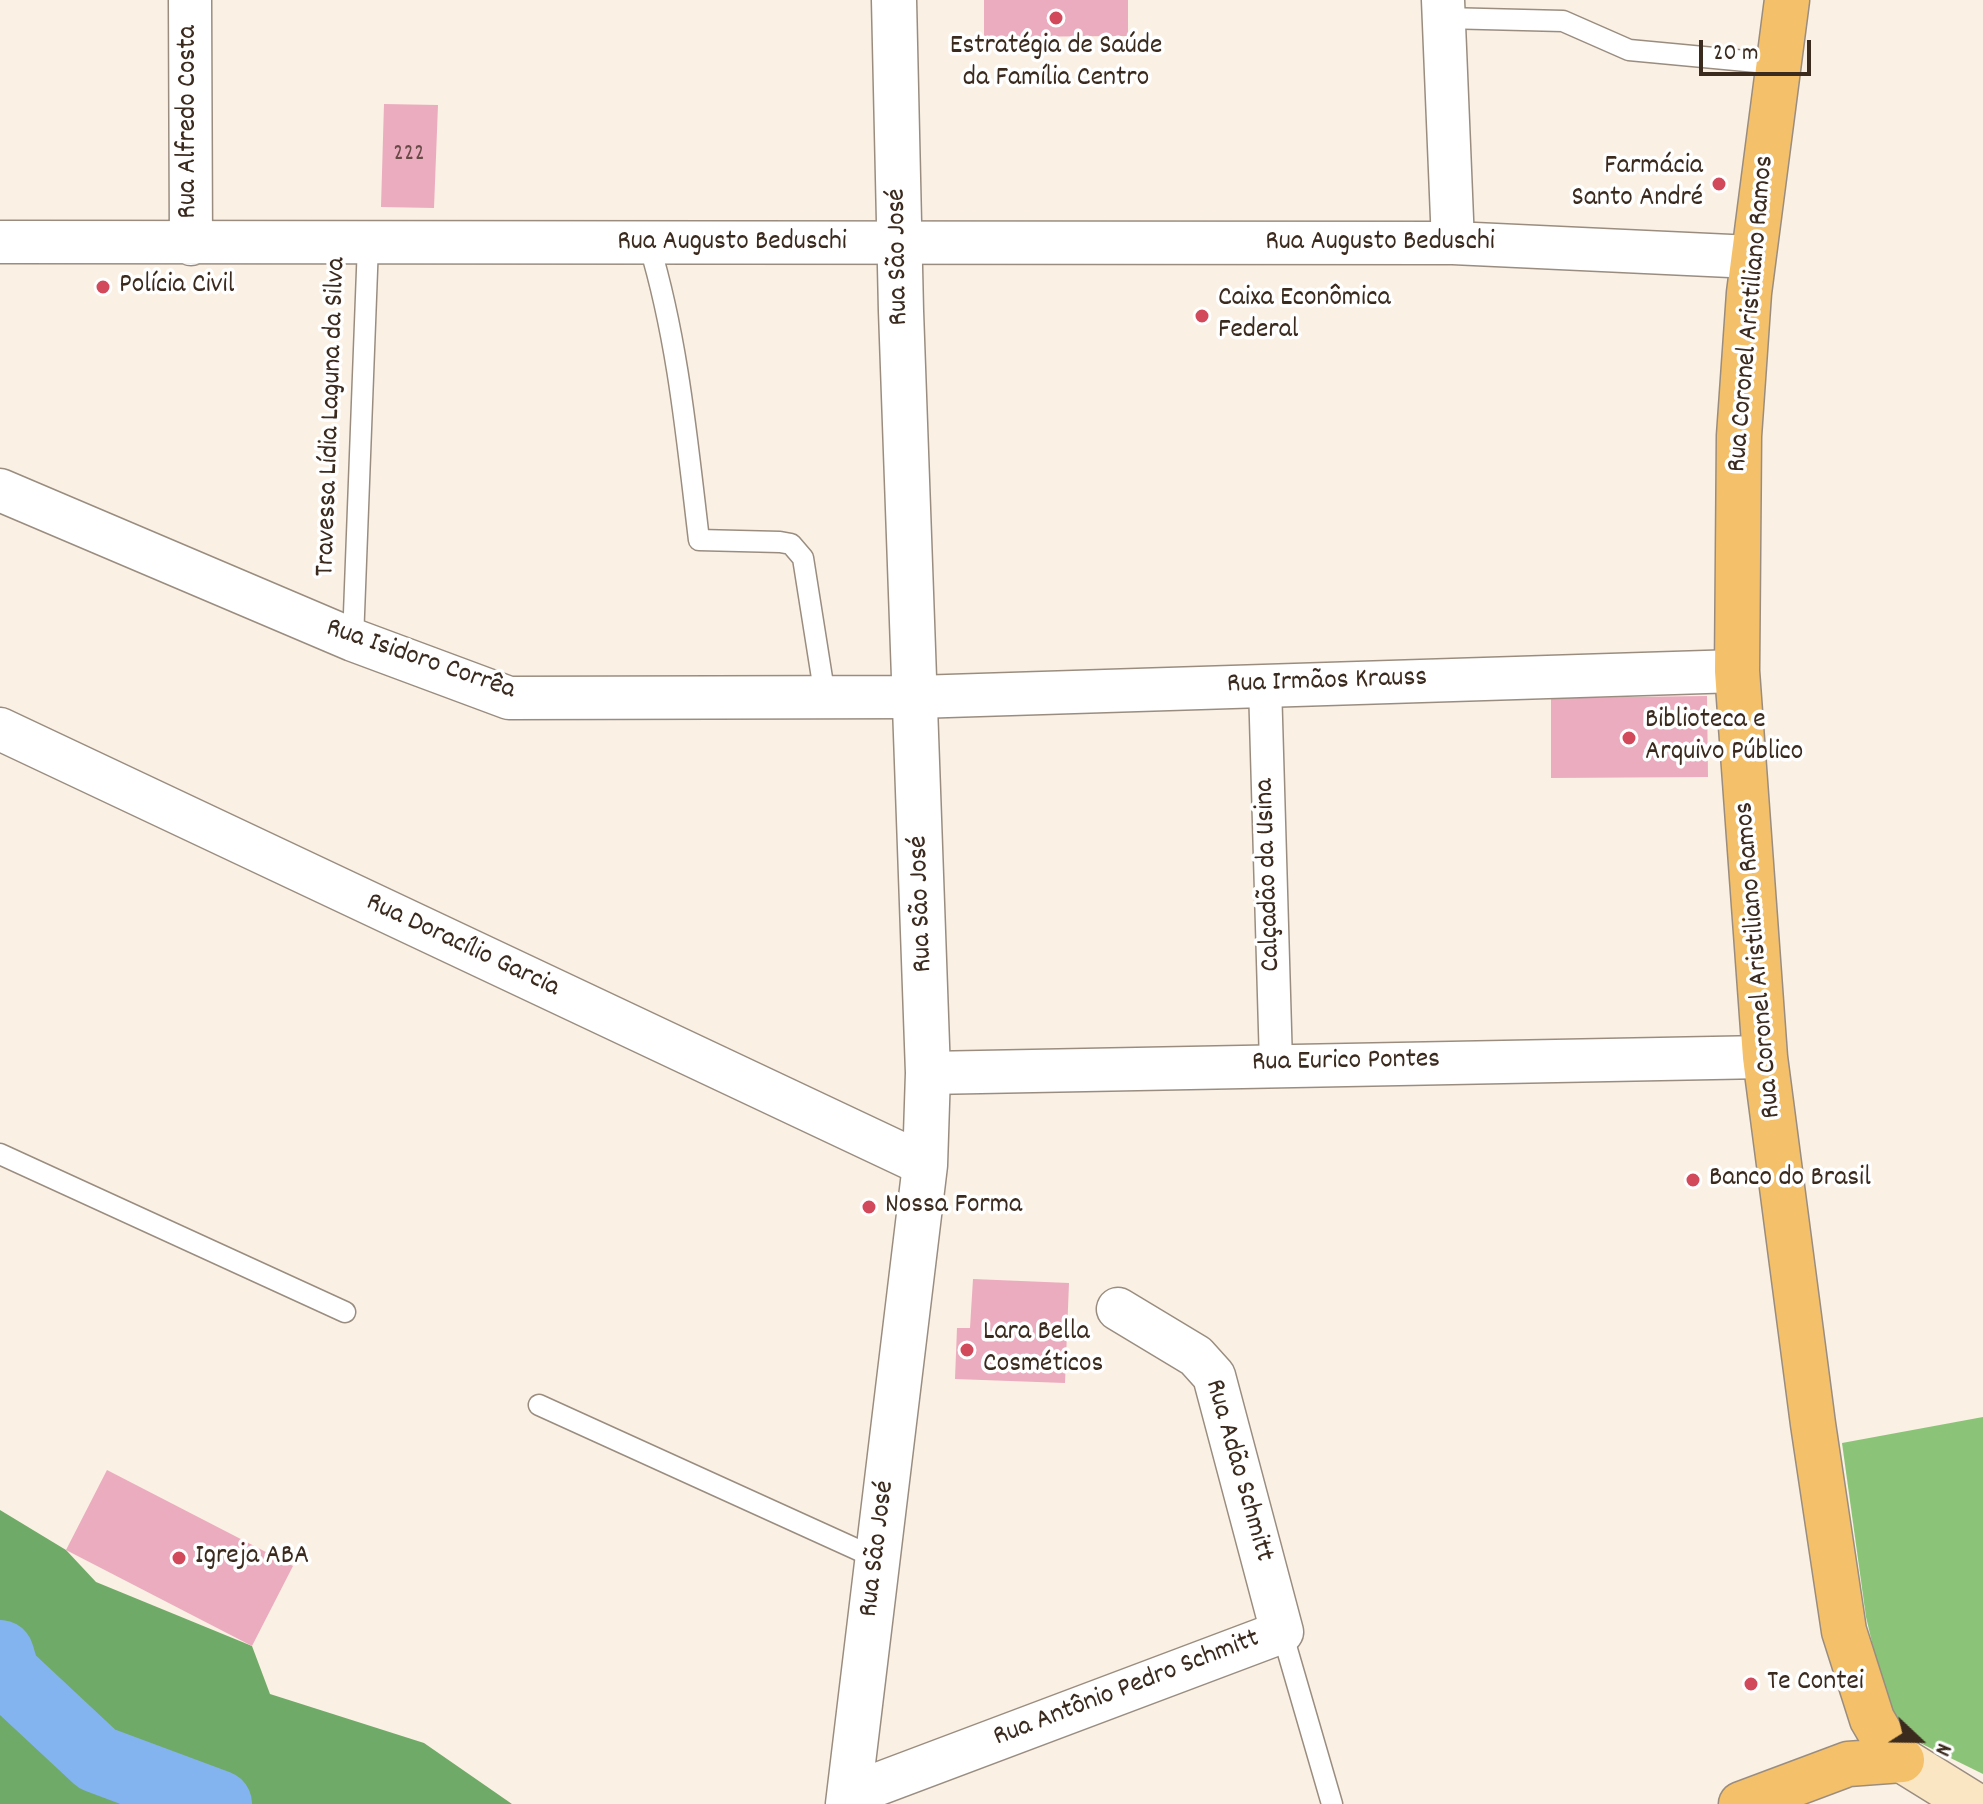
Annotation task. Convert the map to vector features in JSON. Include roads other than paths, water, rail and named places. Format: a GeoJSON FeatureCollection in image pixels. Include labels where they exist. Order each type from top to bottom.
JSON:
{"type":"FeatureCollection","features":[{"type":"Feature","properties":{"kind":"main road","name":"Rua Coronel Aristiliano Ramos"},"geometry":{"type":"LineString","coordinates":[[1787,0],[1752,257],[1739,436],[1737,671],[1765,1057],[1844,1631],[1872,1719],[1886,1743],[1902,1760]]}},
{"type":"Feature","properties":{"kind":"main road"},"geometry":{"type":"LineString","coordinates":[[1823,1772],[1872,1719]]}},
{"type":"Feature","properties":{"kind":"main road"},"geometry":{"type":"LineString","coordinates":[[1741,1804],[1848,1764],[1902,1760],[1973,1804]]}},
{"type":"Feature","properties":{"kind":"street","name":"Rua Alfredo Costa"},"geometry":{"type":"LineString","coordinates":[[190,0],[191,244]]}},
{"type":"Feature","properties":{"kind":"street","name":"Rua São José"},"geometry":{"type":"LineString","coordinates":[[849,1799],[925,1165],[928,1073],[894,0]]}},
{"type":"Feature","properties":{"kind":"street"},"geometry":{"type":"LineString","coordinates":[[1444,9],[1453,243]]}},
{"type":"Feature","properties":{"kind":"street","name":"Rua Augusto Beduschi"},"geometry":{"type":"LineString","coordinates":[[0,242],[1453,243],[1752,257]]}},
{"type":"Feature","properties":{"kind":"street","name":"Rua Isidoro Corrêa"},"geometry":{"type":"LineString","coordinates":[[0,490],[353,640],[509,698],[916,697]]}},
{"type":"Feature","properties":{"kind":"street","name":"Rua Irmãos Krauss"},"geometry":{"type":"LineString","coordinates":[[916,697],[1737,671]]}},
{"type":"Feature","properties":{"kind":"street","name":"Calçadão da Usina"},"geometry":{"type":"LineString","coordinates":[[1265,685],[1276,1064]]}},
{"type":"Feature","properties":{"kind":"street","name":"Rua Doracílio Garcia"},"geometry":{"type":"LineString","coordinates":[[0,729],[925,1165]]}},
{"type":"Feature","properties":{"kind":"street","name":"Rua Eurico Pontes"},"geometry":{"type":"LineString","coordinates":[[928,1073],[1765,1057]]}},
{"type":"Feature","properties":{"kind":"street","name":"Rua Adão Schmitt"},"geometry":{"type":"LineString","coordinates":[[1118,1309],[1196,1356],[1214,1376],[1282,1632]]}},
{"type":"Feature","properties":{"kind":"street","name":"Rua Antônio Pedro Schmitt"},"geometry":{"type":"LineString","coordinates":[[849,1799],[1282,1632]]}},
{"type":"Feature","properties":{"kind":"lane"},"geometry":{"type":"LineString","coordinates":[[1444,9],[1563,21],[1629,50],[1778,64]]}},
{"type":"Feature","properties":{"kind":"lane","name":"Travessa Lídia Laguna da Silva"},"geometry":{"type":"LineString","coordinates":[[353,640],[368,244]]}},
{"type":"Feature","properties":{"kind":"lane"},"geometry":{"type":"LineString","coordinates":[[649,244],[667,304],[676,357],[699,540],[780,542],[799,550],[825,697]]}},
{"type":"Feature","properties":{"kind":"lane"},"geometry":{"type":"LineString","coordinates":[[0,1154],[345,1312]]}},
{"type":"Feature","properties":{"kind":"lane"},"geometry":{"type":"LineString","coordinates":[[539,1405],[878,1559]]}},
{"type":"Feature","properties":{"kind":"lane","name":"Rua Antônio Pedro Schmitt"},"geometry":{"type":"LineString","coordinates":[[1282,1632],[1332,1804]]}},
{"type":"Feature","properties":{"kind":"waterway"},"geometry":{"type":"LineString","coordinates":[[0,1654],[6,1674],[97,1759],[218,1804]]}},
{"type":"Feature","properties":{"kind":"place","name":"Estratégia de Saúde da Família Centro"},"geometry":{"type":"Point","coordinates":[1056,18]}},
{"type":"Feature","properties":{"kind":"place","name":"Farmácia Santo André"},"geometry":{"type":"Point","coordinates":[1719,184]}},
{"type":"Feature","properties":{"kind":"place","name":"Polícia Civil"},"geometry":{"type":"Point","coordinates":[103,287]}},
{"type":"Feature","properties":{"kind":"place","name":"Caixa Econômica Federal"},"geometry":{"type":"Point","coordinates":[1202,316]}},
{"type":"Feature","properties":{"kind":"place","name":"Biblioteca e Arquivo Público"},"geometry":{"type":"Point","coordinates":[1629,738]}},
{"type":"Feature","properties":{"kind":"place","name":"Banco do Brasil"},"geometry":{"type":"Point","coordinates":[1693,1180]}},
{"type":"Feature","properties":{"kind":"place","name":"Nossa Forma"},"geometry":{"type":"Point","coordinates":[869,1207]}},
{"type":"Feature","properties":{"kind":"place","name":"Lara Bella Cosméticos"},"geometry":{"type":"Point","coordinates":[967,1350]}},
{"type":"Feature","properties":{"kind":"place","name":"Igreja ABA"},"geometry":{"type":"Point","coordinates":[179,1558]}},
{"type":"Feature","properties":{"kind":"place","name":"Te Contei"},"geometry":{"type":"Point","coordinates":[1751,1684]}}]}
